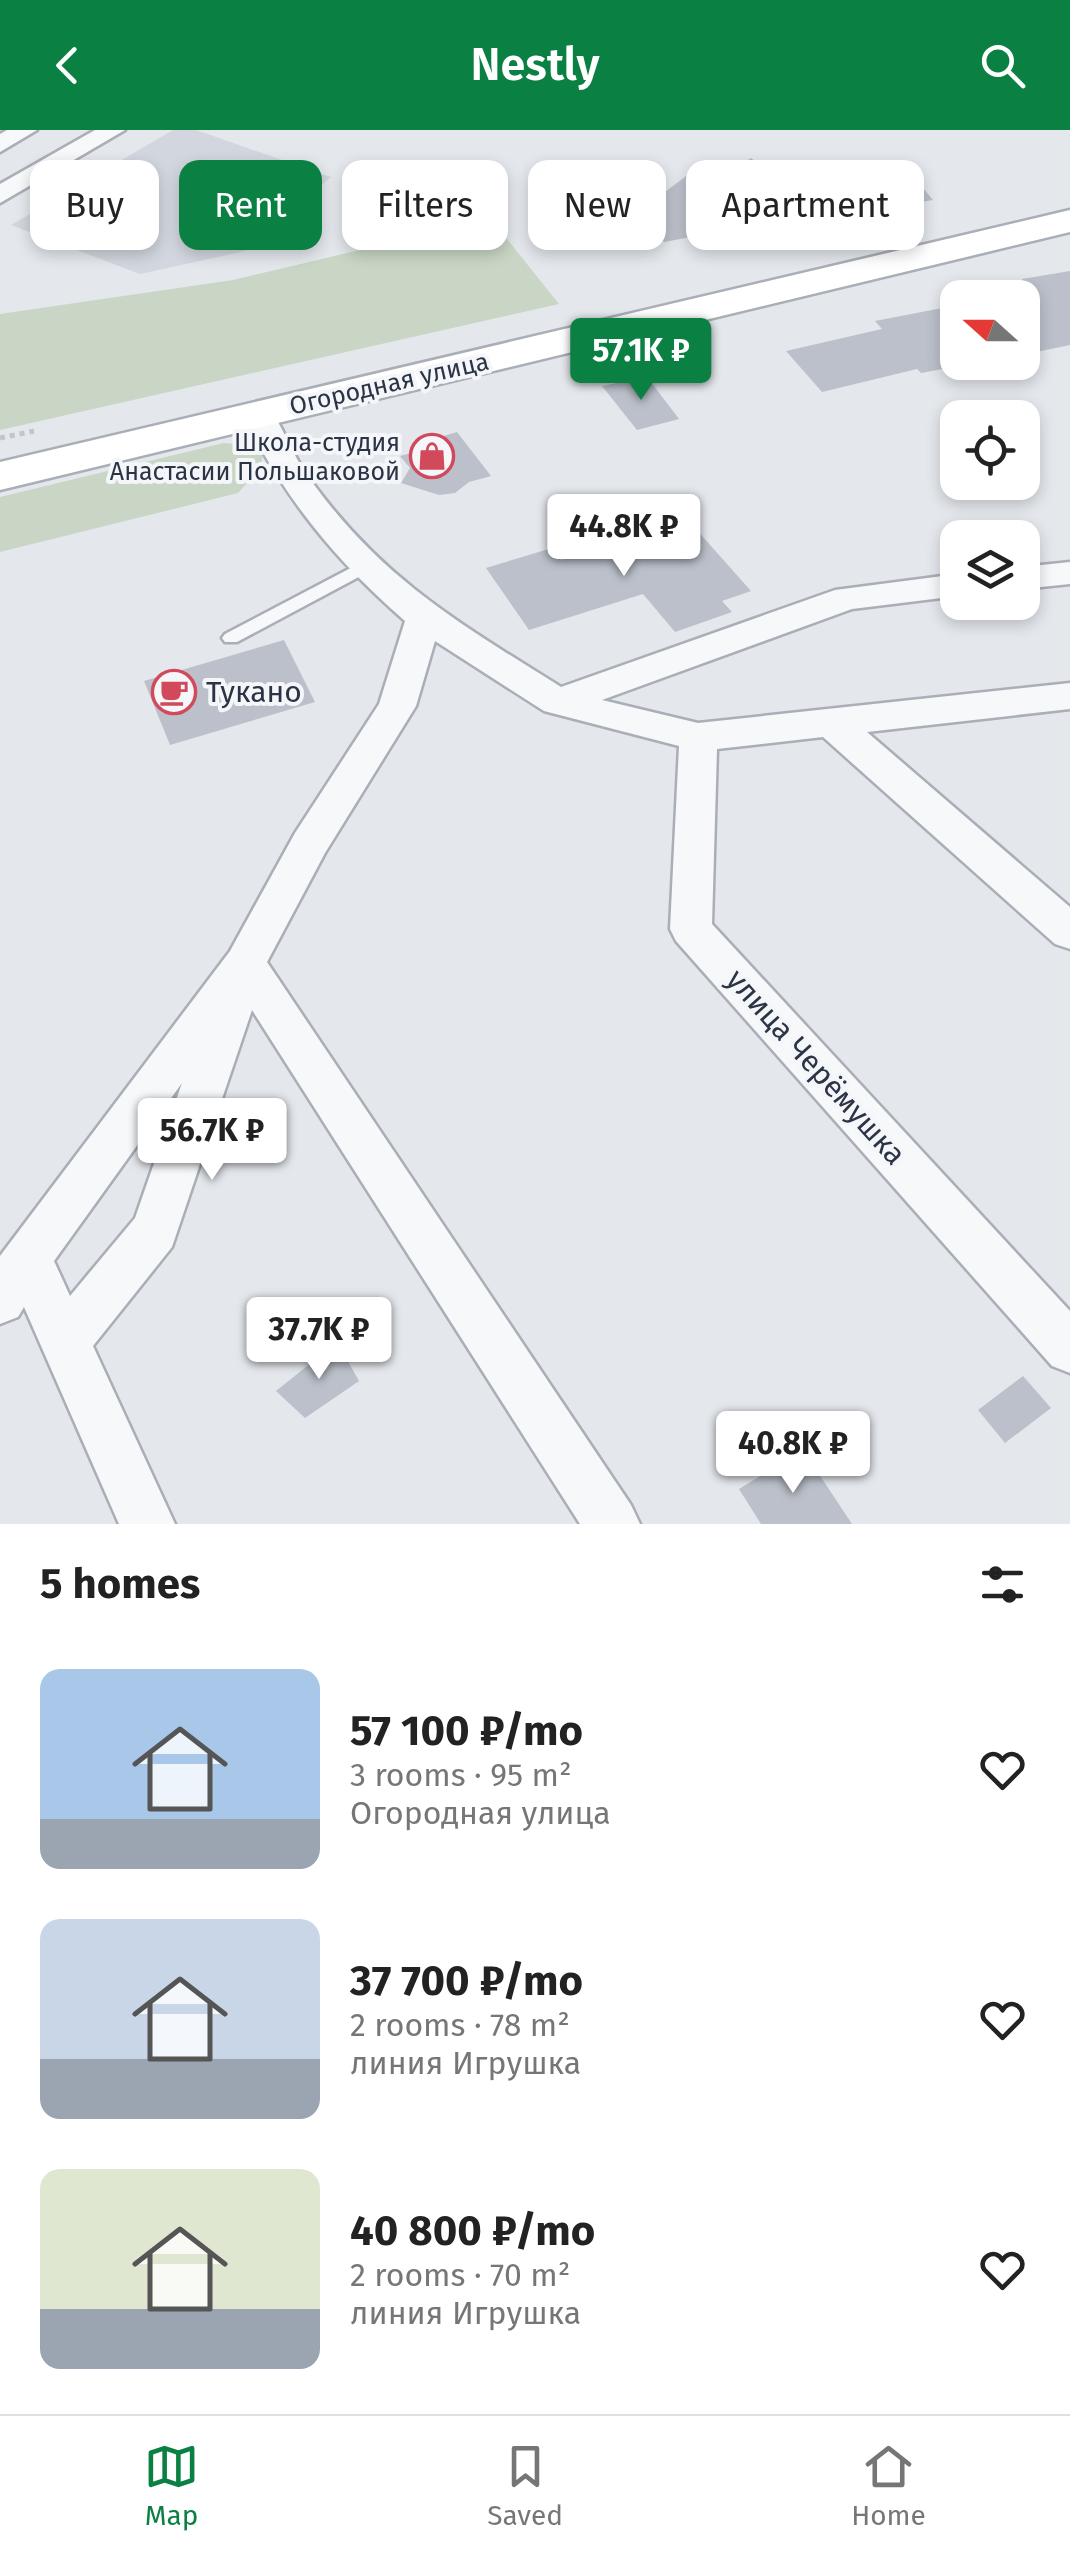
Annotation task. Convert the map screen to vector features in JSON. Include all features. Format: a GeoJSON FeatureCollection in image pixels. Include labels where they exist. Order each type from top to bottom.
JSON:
{"type":"FeatureCollection","features":[{"type":"Feature","properties":{"kind":"main road","name":"Огородная улица"},"geometry":{"type":"LineString","coordinates":[[0,476],[1070,221]]}},
{"type":"Feature","properties":{"kind":"street"},"geometry":{"type":"LineString","coordinates":[[0,144],[25,130]]}},
{"type":"Feature","properties":{"kind":"street"},"geometry":{"type":"LineString","coordinates":[[0,195],[113,130]]}},
{"type":"Feature","properties":{"kind":"street"},"geometry":{"type":"LineString","coordinates":[[258,414],[291,476],[364,567],[424,618],[557,702],[698,737],[1070,696]]}},
{"type":"Feature","properties":{"kind":"street"},"geometry":{"type":"LineString","coordinates":[[1040,576],[1070,572]]}},
{"type":"Feature","properties":{"kind":"street"},"geometry":{"type":"LineString","coordinates":[[557,702],[846,598],[940,587]]}},
{"type":"Feature","properties":{"kind":"street"},"geometry":{"type":"LineString","coordinates":[[0,1300],[27,1257],[245,963],[309,844],[397,706],[424,618]]}},
{"type":"Feature","properties":{"kind":"street"},"geometry":{"type":"LineString","coordinates":[[832,722],[1070,932]]}},
{"type":"Feature","properties":{"kind":"street","name":"улица Черёмушка"},"geometry":{"type":"LineString","coordinates":[[698,737],[691,928],[1070,1348]]}},
{"type":"Feature","properties":{"kind":"street"},"geometry":{"type":"LineString","coordinates":[[65,1342],[155,1230],[245,963]]}},
{"type":"Feature","properties":{"kind":"street"},"geometry":{"type":"LineString","coordinates":[[245,963],[612,1524]]}},
{"type":"Feature","properties":{"kind":"street"},"geometry":{"type":"LineString","coordinates":[[27,1257],[147,1524]]}},
{"type":"Feature","properties":{"kind":"lane"},"geometry":{"type":"LineString","coordinates":[[231,638],[364,567]]}},
{"type":"Feature","properties":{"kind":"shaded area"},"geometry":{"type":"Polygon","coordinates":[[[173,130],[196,130],[282,160],[179,160],[179,250],[246,250],[140,274],[77,250],[159,250],[159,160],[122,160],[173,130]]]}},
{"type":"Feature","properties":{"kind":"shaded area"},"geometry":{"type":"Polygon","coordinates":[[[30,214],[30,232],[11,225],[30,214]]]}},
{"type":"Feature","properties":{"kind":"green space"},"geometry":{"type":"Polygon","coordinates":[[[508,240],[559,304],[0,430],[0,314],[233,280],[360,250],[508,250],[508,240]]]}},
{"type":"Feature","properties":{"kind":"green space"},"geometry":{"type":"Polygon","coordinates":[[[224,443],[256,446],[263,454],[260,469],[238,493],[0,552],[0,497],[224,443]]]}},
{"type":"Feature","properties":{"kind":"building"},"geometry":{"type":"Polygon","coordinates":[[[686,176],[686,238],[666,242],[666,191],[686,176]]]}},
{"type":"Feature","properties":{"kind":"building"},"geometry":{"type":"Polygon","coordinates":[[[1070,271],[1070,345],[1040,351],[1040,280],[1022,279],[1070,271]]]}},
{"type":"Feature","properties":{"kind":"building"},"geometry":{"type":"Polygon","coordinates":[[[940,308],[940,369],[921,373],[917,369],[822,392],[786,351],[882,329],[875,321],[940,308]]]}},
{"type":"Feature","properties":{"kind":"building"},"geometry":{"type":"Polygon","coordinates":[[[647,377],[679,419],[637,430],[602,386],[647,377]]]}},
{"type":"Feature","properties":{"kind":"building"},"geometry":{"type":"Polygon","coordinates":[[[457,432],[491,476],[469,482],[455,493],[439,495],[401,483],[410,468],[400,456],[421,450],[416,444],[457,432]]]}},
{"type":"Feature","properties":{"kind":"building"},"geometry":{"type":"Polygon","coordinates":[[[687,519],[751,591],[722,601],[732,612],[675,632],[643,594],[529,630],[486,568],[552,548],[561,560],[687,519]]]}},
{"type":"Feature","properties":{"kind":"building"},"geometry":{"type":"Polygon","coordinates":[[[284,640],[315,702],[170,745],[144,681],[284,640]]]}},
{"type":"Feature","properties":{"kind":"building"},"geometry":{"type":"Polygon","coordinates":[[[337,1342],[359,1381],[305,1418],[276,1391],[337,1342]]]}},
{"type":"Feature","properties":{"kind":"building"},"geometry":{"type":"Polygon","coordinates":[[[1023,1376],[1051,1408],[1005,1443],[978,1410],[1023,1376]]]}},
{"type":"Feature","properties":{"kind":"building"},"geometry":{"type":"Polygon","coordinates":[[[803,1450],[852,1524],[761,1524],[739,1489],[803,1450]]]}},
{"type":"Feature","properties":{"kind":"place","name":"Школа-студия Анастасии Польшаковой"},"geometry":{"type":"Point","coordinates":[432,456]}},
{"type":"Feature","properties":{"kind":"place","name":"Тукано"},"geometry":{"type":"Point","coordinates":[174,692]}}]}
